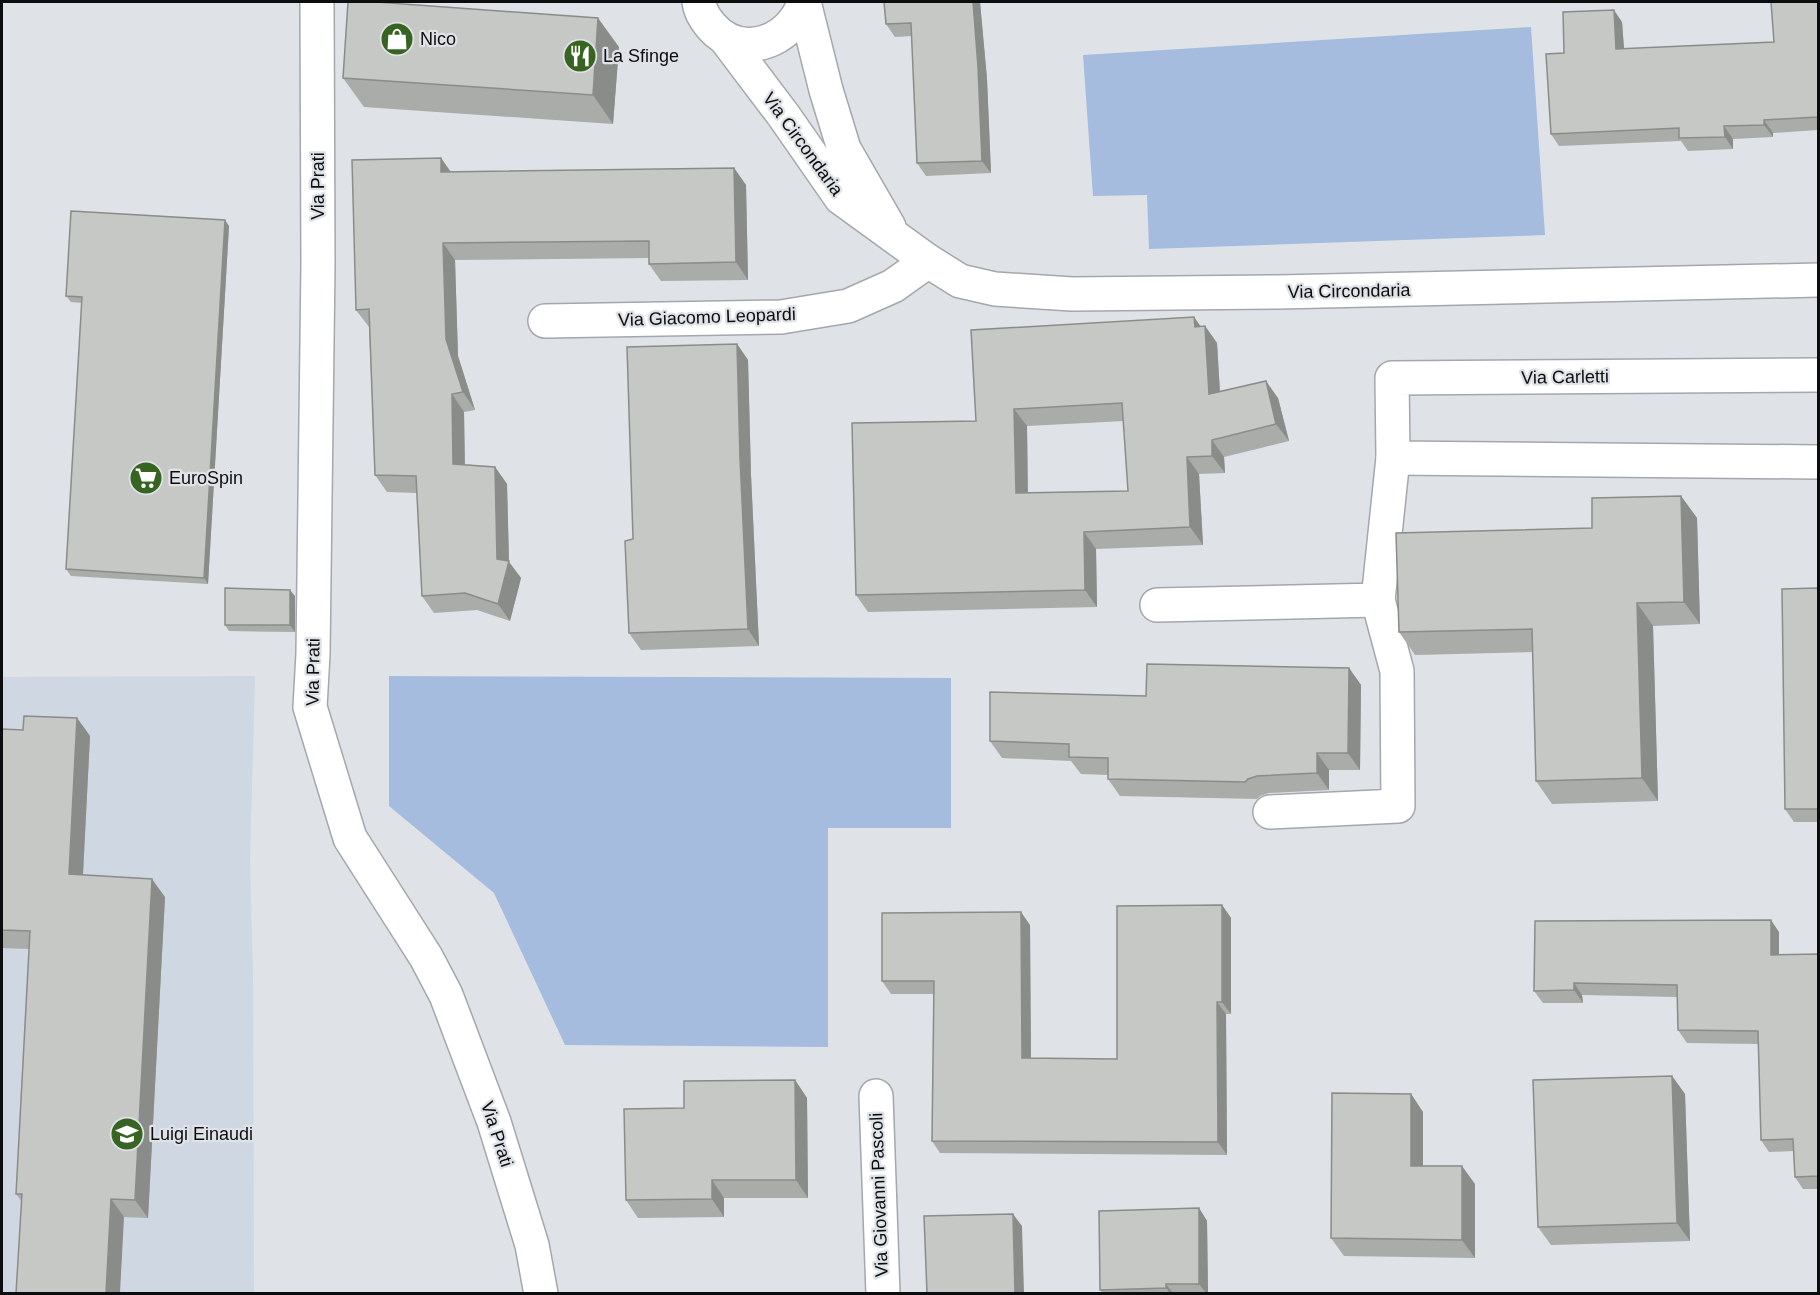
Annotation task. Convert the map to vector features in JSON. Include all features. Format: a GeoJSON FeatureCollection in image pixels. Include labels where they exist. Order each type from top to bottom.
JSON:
{"type":"FeatureCollection","features":[{"type":"Feature","properties":{"kind":"street","name":"Via Prati"},"geometry":{"type":"LineString","coordinates":[[317,2],[318,264],[313,654],[310,707],[350,838],[426,957],[446,995],[494,1122],[532,1245],[541,1293]]}},
{"type":"Feature","properties":{"kind":"street","name":"Via Circondaria"},"geometry":{"type":"LineString","coordinates":[[725,38],[740,43],[754,44],[772,40],[792,25],[804,2]]}},
{"type":"Feature","properties":{"kind":"street","name":"Via Circondaria"},"geometry":{"type":"LineString","coordinates":[[804,2],[826,90],[844,149],[895,236]]}},
{"type":"Feature","properties":{"kind":"street","name":"Via Circondaria"},"geometry":{"type":"LineString","coordinates":[[694,3],[714,30],[725,38],[784,116],[841,198],[928,261],[960,280],[995,289],[1072,294],[1278,292],[1818,280]]}},
{"type":"Feature","properties":{"kind":"street","name":"Via Giacomo Leopardi"},"geometry":{"type":"LineString","coordinates":[[545,321],[781,317],[848,306],[893,286],[928,261]]}},
{"type":"Feature","properties":{"kind":"street","name":"Via Carletti"},"geometry":{"type":"LineString","coordinates":[[1378,600],[1393,458],[1392,378],[1818,375]]}},
{"type":"Feature","properties":{"kind":"street"},"geometry":{"type":"LineString","coordinates":[[1393,458],[1818,462]]}},
{"type":"Feature","properties":{"kind":"street"},"geometry":{"type":"LineString","coordinates":[[1156,605],[1378,600],[1397,671],[1398,806],[1270,812]]}},
{"type":"Feature","properties":{"kind":"street","name":"Via Giovanni Pascoli"},"geometry":{"type":"LineString","coordinates":[[876,1096],[883,1293]]}},
{"type":"Feature","properties":{"kind":"shaded area"},"geometry":{"type":"Polygon","coordinates":[[[1531,27],[1545,235],[1149,249],[1147,195],[1093,196],[1083,55],[1531,27]]]}},
{"type":"Feature","properties":{"kind":"shaded area","name":"Luigi Einaudi"},"geometry":{"type":"Polygon","coordinates":[[[255,676],[250,861],[253,974],[254,1293],[2,1293],[2,677],[255,676]]]}},
{"type":"Feature","properties":{"kind":"shaded area"},"geometry":{"type":"Polygon","coordinates":[[[389,676],[951,678],[951,828],[828,828],[828,1047],[565,1045],[494,893],[389,806],[389,676]]]}},
{"type":"Feature","properties":{"kind":"building"},"geometry":{"type":"Polygon","coordinates":[[[348,2],[598,18],[593,95],[343,78],[348,2]]]}},
{"type":"Feature","properties":{"kind":"building"},"geometry":{"type":"Polygon","coordinates":[[[884,2],[973,2],[982,161],[917,163],[911,23],[886,24],[884,2]]]}},
{"type":"Feature","properties":{"kind":"building"},"geometry":{"type":"Polygon","coordinates":[[[1771,2],[1818,2],[1818,117],[1764,120],[1764,125],[1724,126],[1725,137],[1679,138],[1679,128],[1551,134],[1546,54],[1564,53],[1563,12],[1614,10],[1616,49],[1774,42],[1771,2]]]}},
{"type":"Feature","properties":{"kind":"building"},"geometry":{"type":"Polygon","coordinates":[[[441,158],[441,172],[734,168],[736,262],[649,264],[649,241],[443,243],[446,339],[463,392],[452,394],[453,464],[495,467],[497,559],[509,561],[498,604],[465,593],[422,596],[416,476],[375,475],[369,309],[356,310],[352,160],[441,158]]]}},
{"type":"Feature","properties":{"kind":"building","name":"EuroSpin"},"geometry":{"type":"Polygon","coordinates":[[[71,211],[225,220],[204,578],[66,569],[82,297],[66,296],[71,211]]]}},
{"type":"Feature","properties":{"kind":"building"},"geometry":{"type":"Polygon","coordinates":[[[1194,317],[1195,327],[1205,326],[1209,394],[1266,381],[1276,424],[1212,440],[1212,456],[1187,457],[1190,527],[1084,532],[1085,590],[856,595],[852,423],[976,421],[971,330],[1194,317]],[[1122,403],[1014,409],[1016,493],[1128,491],[1122,403]]]}},
{"type":"Feature","properties":{"kind":"building"},"geometry":{"type":"Polygon","coordinates":[[[737,344],[748,629],[629,633],[625,541],[633,539],[627,347],[737,344]]]}},
{"type":"Feature","properties":{"kind":"building"},"geometry":{"type":"Polygon","coordinates":[[[1681,496],[1684,602],[1637,603],[1642,778],[1536,781],[1532,629],[1399,632],[1396,533],[1592,528],[1592,498],[1681,496]]]}},
{"type":"Feature","properties":{"kind":"building"},"geometry":{"type":"Polygon","coordinates":[[[225,588],[290,590],[290,625],[225,625],[225,588]]]}},
{"type":"Feature","properties":{"kind":"building"},"geometry":{"type":"Polygon","coordinates":[[[1818,588],[1818,809],[1785,809],[1782,589],[1818,588]]]}},
{"type":"Feature","properties":{"kind":"building"},"geometry":{"type":"Polygon","coordinates":[[[1147,664],[1349,668],[1348,753],[1317,753],[1317,773],[1257,776],[1245,782],[1108,779],[1108,758],[1069,757],[1069,744],[990,741],[990,692],[1146,696],[1147,664]]]}},
{"type":"Feature","properties":{"kind":"building"},"geometry":{"type":"Polygon","coordinates":[[[24,716],[77,718],[69,874],[152,879],[135,1200],[111,1199],[106,1293],[16,1293],[22,1194],[16,1194],[30,931],[2,930],[2,729],[23,730],[24,716]]]}},
{"type":"Feature","properties":{"kind":"building"},"geometry":{"type":"Polygon","coordinates":[[[1222,905],[1222,1002],[1217,1002],[1218,1142],[932,1141],[934,981],[882,981],[882,913],[1021,912],[1022,1058],[1117,1059],[1117,906],[1222,905]]]}},
{"type":"Feature","properties":{"kind":"building"},"geometry":{"type":"Polygon","coordinates":[[[1771,920],[1771,955],[1818,954],[1818,1176],[1795,1177],[1793,1139],[1761,1140],[1758,1031],[1678,1030],[1677,985],[1574,983],[1574,990],[1534,991],[1535,921],[1771,920]]]}},
{"type":"Feature","properties":{"kind":"building"},"geometry":{"type":"Polygon","coordinates":[[[1672,1076],[1677,1223],[1538,1227],[1533,1080],[1672,1076]]]}},
{"type":"Feature","properties":{"kind":"building"},"geometry":{"type":"Polygon","coordinates":[[[795,1080],[796,1180],[712,1180],[712,1199],[626,1200],[624,1109],[684,1108],[684,1081],[795,1080]]]}},
{"type":"Feature","properties":{"kind":"building"},"geometry":{"type":"Polygon","coordinates":[[[1332,1093],[1411,1094],[1411,1166],[1462,1166],[1462,1240],[1331,1238],[1332,1093]]]}},
{"type":"Feature","properties":{"kind":"building"},"geometry":{"type":"Polygon","coordinates":[[[1199,1208],[1199,1284],[1166,1284],[1166,1288],[1100,1290],[1099,1211],[1199,1208]]]}},
{"type":"Feature","properties":{"kind":"building"},"geometry":{"type":"Polygon","coordinates":[[[1013,1214],[1015,1293],[927,1293],[924,1216],[1013,1214]]]}},
{"type":"Feature","properties":{"kind":"place","name":"Nico"},"geometry":{"type":"Point","coordinates":[397,39]}},
{"type":"Feature","properties":{"kind":"place","name":"La Sfinge"},"geometry":{"type":"Point","coordinates":[580,56]}},
{"type":"Feature","properties":{"kind":"place","name":"EuroSpin"},"geometry":{"type":"Point","coordinates":[146,478]}},
{"type":"Feature","properties":{"kind":"place","name":"Luigi Einaudi"},"geometry":{"type":"Point","coordinates":[127,1134]}}]}
